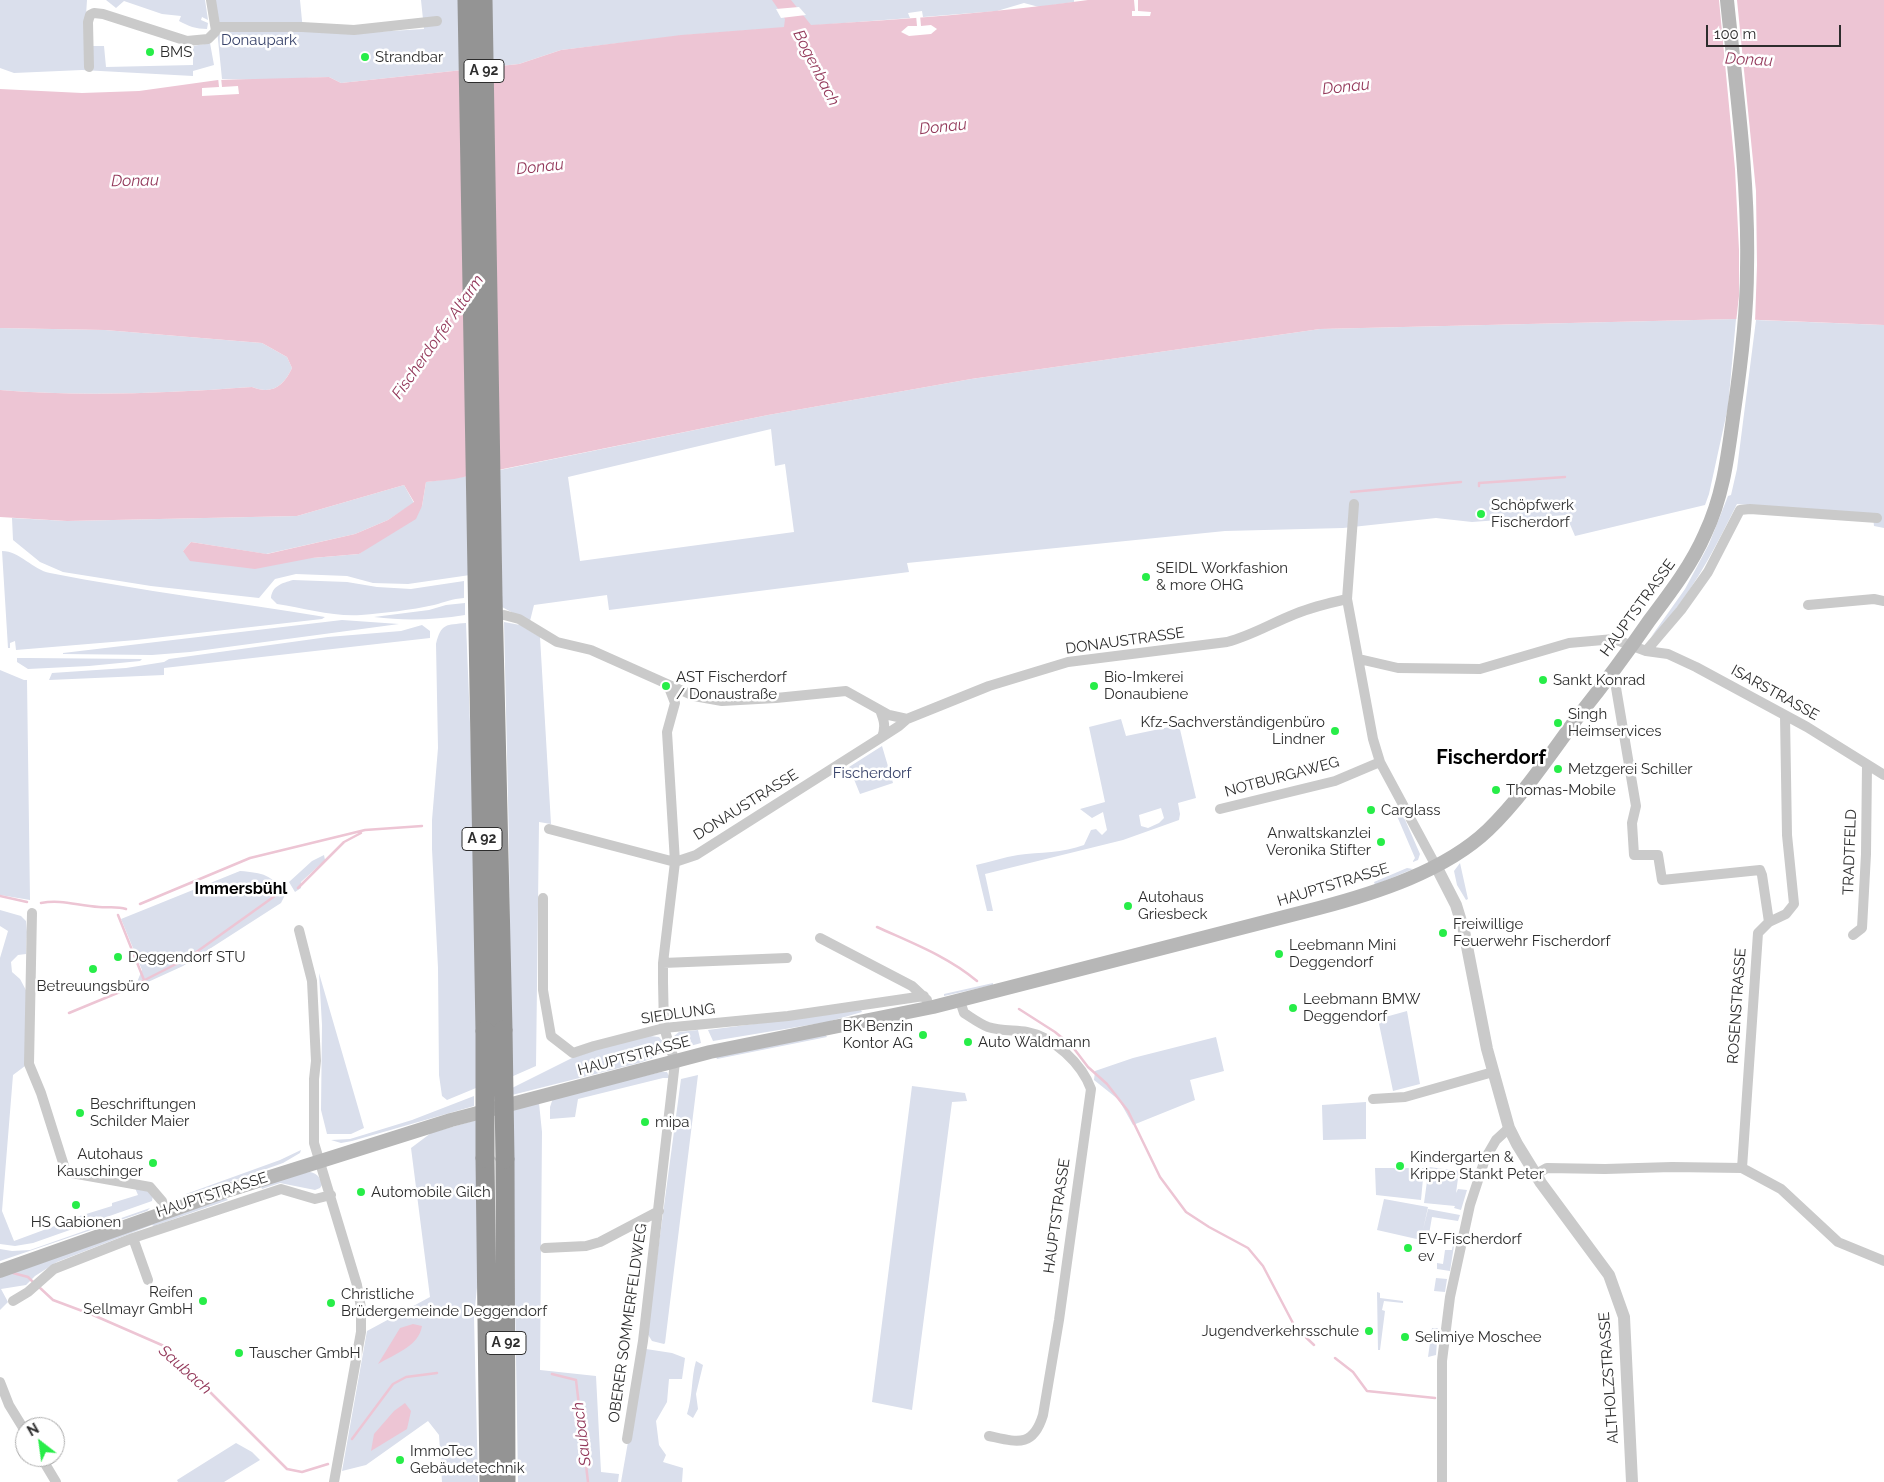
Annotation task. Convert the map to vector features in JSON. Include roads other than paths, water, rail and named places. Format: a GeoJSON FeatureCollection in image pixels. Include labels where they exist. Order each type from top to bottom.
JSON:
{"type":"FeatureCollection","features":[{"type":"Feature","properties":{"kind":"highway","name":"A 92"},"geometry":{"type":"LineString","coordinates":[[466,0],[487,646]]}},
{"type":"Feature","properties":{"kind":"highway","name":"A 92"},"geometry":{"type":"LineString","coordinates":[[483,0],[487,646],[494,1031],[505,1159],[506,1482]]}},
{"type":"Feature","properties":{"kind":"highway","name":"A 92"},"geometry":{"type":"LineString","coordinates":[[489,1482],[485,1158],[494,1031]]}},
{"type":"Feature","properties":{"kind":"main road","name":"HAUPTSTRASSE"},"geometry":{"type":"LineString","coordinates":[[0,1271],[166,1214],[229,1190],[451,1120],[710,1052],[960,1001],[1338,903],[1375,892],[1436,866],[1456,854],[1490,828],[1516,798],[1632,646],[1678,583],[1695,556],[1716,509],[1724,480],[1742,348],[1748,268],[1743,164],[1727,0]]}},
{"type":"Feature","properties":{"kind":"street"},"geometry":{"type":"LineString","coordinates":[[211,0],[216,32]]}},
{"type":"Feature","properties":{"kind":"street"},"geometry":{"type":"LineString","coordinates":[[89,67],[88,22],[90,15],[94,13],[103,14],[187,41],[208,39],[220,27],[302,27],[354,30],[437,21]]}},
{"type":"Feature","properties":{"kind":"street"},"geometry":{"type":"LineString","coordinates":[[1354,504],[1347,598],[1373,739],[1380,762],[1436,866]]}},
{"type":"Feature","properties":{"kind":"street"},"geometry":{"type":"LineString","coordinates":[[1646,651],[1681,610],[1708,572],[1740,510],[1750,509],[1877,518]]}},
{"type":"Feature","properties":{"kind":"street","name":"DONAUSTRASSE"},"geometry":{"type":"LineString","coordinates":[[675,703],[667,732],[675,862],[696,855],[882,737],[907,719],[989,686],[1068,662],[1227,642],[1245,638],[1301,612],[1347,598]]}},
{"type":"Feature","properties":{"kind":"street"},"geometry":{"type":"LineString","coordinates":[[1808,605],[1874,599],[1884,601]]}},
{"type":"Feature","properties":{"kind":"street"},"geometry":{"type":"LineString","coordinates":[[504,615],[519,619],[557,642],[591,650],[694,696],[722,701],[846,691],[889,716],[907,719]]}},
{"type":"Feature","properties":{"kind":"street","name":"ISARSTRASSE"},"geometry":{"type":"LineString","coordinates":[[1359,659],[1398,668],[1480,669],[1568,642],[1614,639],[1646,651],[1668,654],[1696,666],[1807,727],[1884,775]]}},
{"type":"Feature","properties":{"kind":"street"},"geometry":{"type":"LineString","coordinates":[[1613,670],[1636,806],[1632,823],[1634,855],[1658,855],[1662,880],[1760,870],[1769,922]]}},
{"type":"Feature","properties":{"kind":"street"},"geometry":{"type":"LineString","coordinates":[[668,685],[675,703],[694,696]]}},
{"type":"Feature","properties":{"kind":"street"},"geometry":{"type":"LineString","coordinates":[[880,710],[884,724],[882,737]]}},
{"type":"Feature","properties":{"kind":"street","name":"ROSENSTRASSE"},"geometry":{"type":"LineString","coordinates":[[1742,1168],[1758,933],[1769,922],[1786,914],[1794,904],[1787,835],[1785,716]]}},
{"type":"Feature","properties":{"kind":"street","name":"NOTBURGAWEG"},"geometry":{"type":"LineString","coordinates":[[1220,809],[1335,781],[1380,762]]}},
{"type":"Feature","properties":{"kind":"street","name":"TRADTFELD"},"geometry":{"type":"LineString","coordinates":[[1854,935],[1862,928],[1866,854],[1867,765]]}},
{"type":"Feature","properties":{"kind":"street"},"geometry":{"type":"LineString","coordinates":[[549,830],[675,862]]}},
{"type":"Feature","properties":{"kind":"street","name":"SIEDLUNG"},"geometry":{"type":"LineString","coordinates":[[664,1023],[664,963],[675,862]]}},
{"type":"Feature","properties":{"kind":"street","name":"ALTHOLZSTRASSE"},"geometry":{"type":"LineString","coordinates":[[1436,866],[1456,905],[1464,931],[1487,1049],[1509,1128],[1536,1174],[1610,1275],[1619,1298],[1624,1317],[1632,1482]]}},
{"type":"Feature","properties":{"kind":"street","name":"SIEDLUNG"},"geometry":{"type":"LineString","coordinates":[[543,898],[543,990],[551,1036],[573,1053],[664,1023],[788,1016],[924,996]]}},
{"type":"Feature","properties":{"kind":"street","name":"HAUPTSTRASSE"},"geometry":{"type":"LineString","coordinates":[[32,913],[29,1064],[41,1093],[66,1172],[150,1186],[162,1201],[166,1214]]}},
{"type":"Feature","properties":{"kind":"street"},"geometry":{"type":"LineString","coordinates":[[298,930],[312,981],[316,1061],[314,1079],[314,1143],[357,1285],[361,1308],[361,1332],[334,1482]]}},
{"type":"Feature","properties":{"kind":"street"},"geometry":{"type":"LineString","coordinates":[[820,938],[912,986],[933,1007]]}},
{"type":"Feature","properties":{"kind":"street"},"geometry":{"type":"LineString","coordinates":[[664,963],[787,958]]}},
{"type":"Feature","properties":{"kind":"street","name":"HAUPTSTRASSE"},"geometry":{"type":"LineString","coordinates":[[960,1001],[964,1013],[989,1027],[1028,1032],[1047,1039],[1070,1057],[1087,1078],[1091,1090],[1059,1320],[1043,1415],[1035,1434],[1024,1440],[1015,1442],[989,1436]]}},
{"type":"Feature","properties":{"kind":"street"},"geometry":{"type":"LineString","coordinates":[[664,1023],[675,1062]]}},
{"type":"Feature","properties":{"kind":"street","name":"OBERER SOMMERFELDWEG"},"geometry":{"type":"LineString","coordinates":[[626,1439],[642,1341],[659,1211],[675,1062]]}},
{"type":"Feature","properties":{"kind":"street"},"geometry":{"type":"LineString","coordinates":[[1373,1099],[1406,1097],[1494,1072]]}},
{"type":"Feature","properties":{"kind":"street"},"geometry":{"type":"LineString","coordinates":[[1442,1482],[1442,1361],[1448,1303],[1470,1205],[1485,1159],[1496,1140],[1509,1128]]}},
{"type":"Feature","properties":{"kind":"street"},"geometry":{"type":"LineString","coordinates":[[1536,1174],[1547,1168],[1742,1168],[1781,1189],[1838,1242],[1884,1262]]}},
{"type":"Feature","properties":{"kind":"street","name":"HAUPTSTRASSE"},"geometry":{"type":"LineString","coordinates":[[13,1301],[31,1289],[48,1273],[67,1263],[133,1238],[281,1189],[316,1199],[331,1195]]}},
{"type":"Feature","properties":{"kind":"street","name":"OBERER SOMMERFELDWEG"},"geometry":{"type":"LineString","coordinates":[[545,1248],[586,1246],[600,1242],[659,1211]]}},
{"type":"Feature","properties":{"kind":"street"},"geometry":{"type":"LineString","coordinates":[[133,1238],[148,1280]]}},
{"type":"Feature","properties":{"kind":"street"},"geometry":{"type":"LineString","coordinates":[[0,1382],[9,1405],[16,1417]]}},
{"type":"Feature","properties":{"kind":"street"},"geometry":{"type":"LineString","coordinates":[[47,1467],[56,1482]]}},
{"type":"Feature","properties":{"kind":"water"},"geometry":{"type":"Polygon","coordinates":[[[772,0],[791,0],[811,25],[984,12],[1088,0],[1884,0],[1884,325],[1736,319],[1320,329],[971,379],[768,415],[454,479],[426,482],[422,506],[416,519],[359,554],[312,558],[255,569],[190,561],[183,551],[191,542],[267,554],[355,534],[388,520],[414,502],[404,485],[297,516],[67,521],[0,517],[0,390],[94,394],[252,387],[266,390],[281,384],[292,368],[287,357],[262,343],[105,330],[0,328],[0,89],[82,93],[139,91],[218,80],[329,77],[341,83],[519,64],[561,50],[681,35],[784,27],[785,19],[772,0]]]}},
{"type":"Feature","properties":{"kind":"water"},"geometry":{"type":"Polygon","coordinates":[[[413,1324],[422,1326],[416,1339],[405,1349],[378,1364],[400,1328],[413,1324]]]}},
{"type":"Feature","properties":{"kind":"water"},"geometry":{"type":"Polygon","coordinates":[[[405,1403],[411,1411],[407,1429],[371,1451],[374,1434],[394,1411],[405,1403]]]}},
{"type":"Feature","properties":{"kind":"waterway"},"geometry":{"type":"LineString","coordinates":[[1479,486],[1479,483],[1565,477]]}},
{"type":"Feature","properties":{"kind":"waterway"},"geometry":{"type":"LineString","coordinates":[[1351,492],[1461,482]]}},
{"type":"Feature","properties":{"kind":"waterway"},"geometry":{"type":"LineString","coordinates":[[140,904],[250,858],[365,830],[422,826]]}},
{"type":"Feature","properties":{"kind":"waterway"},"geometry":{"type":"LineString","coordinates":[[298,888],[344,842],[361,833]]}},
{"type":"Feature","properties":{"kind":"waterway"},"geometry":{"type":"LineString","coordinates":[[69,1013],[127,989],[188,958],[279,893]]}},
{"type":"Feature","properties":{"kind":"waterway"},"geometry":{"type":"LineString","coordinates":[[0,896],[27,902]]}},
{"type":"Feature","properties":{"kind":"waterway"},"geometry":{"type":"LineString","coordinates":[[41,903],[63,902],[126,909]]}},
{"type":"Feature","properties":{"kind":"waterway"},"geometry":{"type":"LineString","coordinates":[[118,915],[144,980]]}},
{"type":"Feature","properties":{"kind":"waterway"},"geometry":{"type":"LineString","coordinates":[[877,927],[954,964],[977,981]]}},
{"type":"Feature","properties":{"kind":"waterway"},"geometry":{"type":"LineString","coordinates":[[1019,1009],[1055,1032],[1072,1046],[1088,1067],[1107,1084],[1128,1111],[1160,1177],[1186,1212],[1248,1248],[1263,1266],[1295,1327],[1314,1345]]}},
{"type":"Feature","properties":{"kind":"waterway","name":"Saubach"},"geometry":{"type":"LineString","coordinates":[[13,1273],[28,1277],[35,1284]]}},
{"type":"Feature","properties":{"kind":"waterway","name":"Saubach"},"geometry":{"type":"LineString","coordinates":[[39,1287],[53,1300],[164,1346],[287,1469],[302,1472],[328,1464]]}},
{"type":"Feature","properties":{"kind":"waterway"},"geometry":{"type":"LineString","coordinates":[[1335,1358],[1353,1372],[1367,1391],[1435,1398]]}},
{"type":"Feature","properties":{"kind":"waterway","name":"Saubach"},"geometry":{"type":"LineString","coordinates":[[352,1439],[393,1384],[406,1377],[437,1373]]}},
{"type":"Feature","properties":{"kind":"waterway","name":"Saubach"},"geometry":{"type":"LineString","coordinates":[[552,1374],[576,1380],[588,1482]]}},
{"type":"Feature","properties":{"kind":"place","name":"BMS"},"geometry":{"type":"Point","coordinates":[150,52]}},
{"type":"Feature","properties":{"kind":"place","name":"Strandbar"},"geometry":{"type":"Point","coordinates":[365,57]}},
{"type":"Feature","properties":{"kind":"place","name":"Schöpfwerk Fischerdorf"},"geometry":{"type":"Point","coordinates":[1481,514]}},
{"type":"Feature","properties":{"kind":"place","name":"SEIDL Workfashion & more OHG"},"geometry":{"type":"Point","coordinates":[1146,577]}},
{"type":"Feature","properties":{"kind":"place","name":"Sankt Konrad"},"geometry":{"type":"Point","coordinates":[1543,680]}},
{"type":"Feature","properties":{"kind":"place","name":"AST Fischerdorf / Donaustraße"},"geometry":{"type":"Point","coordinates":[666,686]}},
{"type":"Feature","properties":{"kind":"place","name":"Bio-Imkerei Donaubiene"},"geometry":{"type":"Point","coordinates":[1094,686]}},
{"type":"Feature","properties":{"kind":"place","name":"Singh Heimservices"},"geometry":{"type":"Point","coordinates":[1558,723]}},
{"type":"Feature","properties":{"kind":"place","name":"Kfz-Sachverständigenbüro Lindner"},"geometry":{"type":"Point","coordinates":[1335,731]}},
{"type":"Feature","properties":{"kind":"place","name":"Metzgerei Schiller"},"geometry":{"type":"Point","coordinates":[1558,769]}},
{"type":"Feature","properties":{"kind":"place","name":"Thomas-Mobile"},"geometry":{"type":"Point","coordinates":[1496,790]}},
{"type":"Feature","properties":{"kind":"place","name":"Carglass"},"geometry":{"type":"Point","coordinates":[1371,810]}},
{"type":"Feature","properties":{"kind":"place","name":"Anwaltskanzlei Veronika Stifter"},"geometry":{"type":"Point","coordinates":[1381,842]}},
{"type":"Feature","properties":{"kind":"place","name":"Autohaus Griesbeck"},"geometry":{"type":"Point","coordinates":[1128,906]}},
{"type":"Feature","properties":{"kind":"place","name":"Freiwillige Feuerwehr Fischerdorf"},"geometry":{"type":"Point","coordinates":[1443,933]}},
{"type":"Feature","properties":{"kind":"place","name":"Leebmann Mini Deggendorf"},"geometry":{"type":"Point","coordinates":[1279,954]}},
{"type":"Feature","properties":{"kind":"place","name":"Deggendorf STU"},"geometry":{"type":"Point","coordinates":[118,957]}},
{"type":"Feature","properties":{"kind":"place","name":"Betreuungsbüro"},"geometry":{"type":"Point","coordinates":[93,969]}},
{"type":"Feature","properties":{"kind":"place","name":"Leebmann BMW Deggendorf"},"geometry":{"type":"Point","coordinates":[1293,1008]}},
{"type":"Feature","properties":{"kind":"place","name":"BK Benzin Kontor AG"},"geometry":{"type":"Point","coordinates":[923,1035]}},
{"type":"Feature","properties":{"kind":"place","name":"Auto Waldmann"},"geometry":{"type":"Point","coordinates":[968,1042]}},
{"type":"Feature","properties":{"kind":"place","name":"Beschriftungen Schilder Maier"},"geometry":{"type":"Point","coordinates":[80,1113]}},
{"type":"Feature","properties":{"kind":"place","name":"mipa"},"geometry":{"type":"Point","coordinates":[645,1122]}},
{"type":"Feature","properties":{"kind":"place","name":"Autohaus Kauschinger"},"geometry":{"type":"Point","coordinates":[153,1163]}},
{"type":"Feature","properties":{"kind":"place","name":"Kindergarten & Krippe Stankt Peter"},"geometry":{"type":"Point","coordinates":[1400,1166]}},
{"type":"Feature","properties":{"kind":"place","name":"Automobile Gilch"},"geometry":{"type":"Point","coordinates":[361,1192]}},
{"type":"Feature","properties":{"kind":"place","name":"HS Gabionen"},"geometry":{"type":"Point","coordinates":[76,1205]}},
{"type":"Feature","properties":{"kind":"place","name":"EV-Fischerdorf ev"},"geometry":{"type":"Point","coordinates":[1408,1248]}},
{"type":"Feature","properties":{"kind":"place","name":"Reifen Sellmayr GmbH"},"geometry":{"type":"Point","coordinates":[203,1301]}},
{"type":"Feature","properties":{"kind":"place","name":"Christliche Brüdergemeinde Deggendorf"},"geometry":{"type":"Point","coordinates":[331,1303]}},
{"type":"Feature","properties":{"kind":"place","name":"Jugendverkehrsschule"},"geometry":{"type":"Point","coordinates":[1369,1331]}},
{"type":"Feature","properties":{"kind":"place","name":"Selimiye Moschee"},"geometry":{"type":"Point","coordinates":[1405,1337]}},
{"type":"Feature","properties":{"kind":"place","name":"Tauscher GmbH"},"geometry":{"type":"Point","coordinates":[239,1353]}},
{"type":"Feature","properties":{"kind":"place","name":"ImmoTec Gebäudetechnik"},"geometry":{"type":"Point","coordinates":[400,1460]}},
{"type":"Feature","properties":{"kind":"district","name":"Fischerdorf"},"geometry":{"type":"Point","coordinates":[1491,758]}},
{"type":"Feature","properties":{"kind":"district","name":"Immersbühl"},"geometry":{"type":"Point","coordinates":[241,889]}},
{"type":"Feature","properties":{"kind":"park label","name":"Donaupark"},"geometry":{"type":"Point","coordinates":[259,40]}},
{"type":"Feature","properties":{"kind":"water label","name":"Donau"},"geometry":{"type":"Point","coordinates":[1749,60]}},
{"type":"Feature","properties":{"kind":"water label","name":"Bogenbach"},"geometry":{"type":"Point","coordinates":[816,68]}},
{"type":"Feature","properties":{"kind":"water label","name":"Donau"},"geometry":{"type":"Point","coordinates":[1346,87]}},
{"type":"Feature","properties":{"kind":"water label","name":"Donau"},"geometry":{"type":"Point","coordinates":[943,127]}},
{"type":"Feature","properties":{"kind":"water label","name":"Donau"},"geometry":{"type":"Point","coordinates":[540,167]}},
{"type":"Feature","properties":{"kind":"water label","name":"Donau"},"geometry":{"type":"Point","coordinates":[135,181]}},
{"type":"Feature","properties":{"kind":"water label","name":"Fischerdorfer Altarm"},"geometry":{"type":"Point","coordinates":[438,337]}}]}
